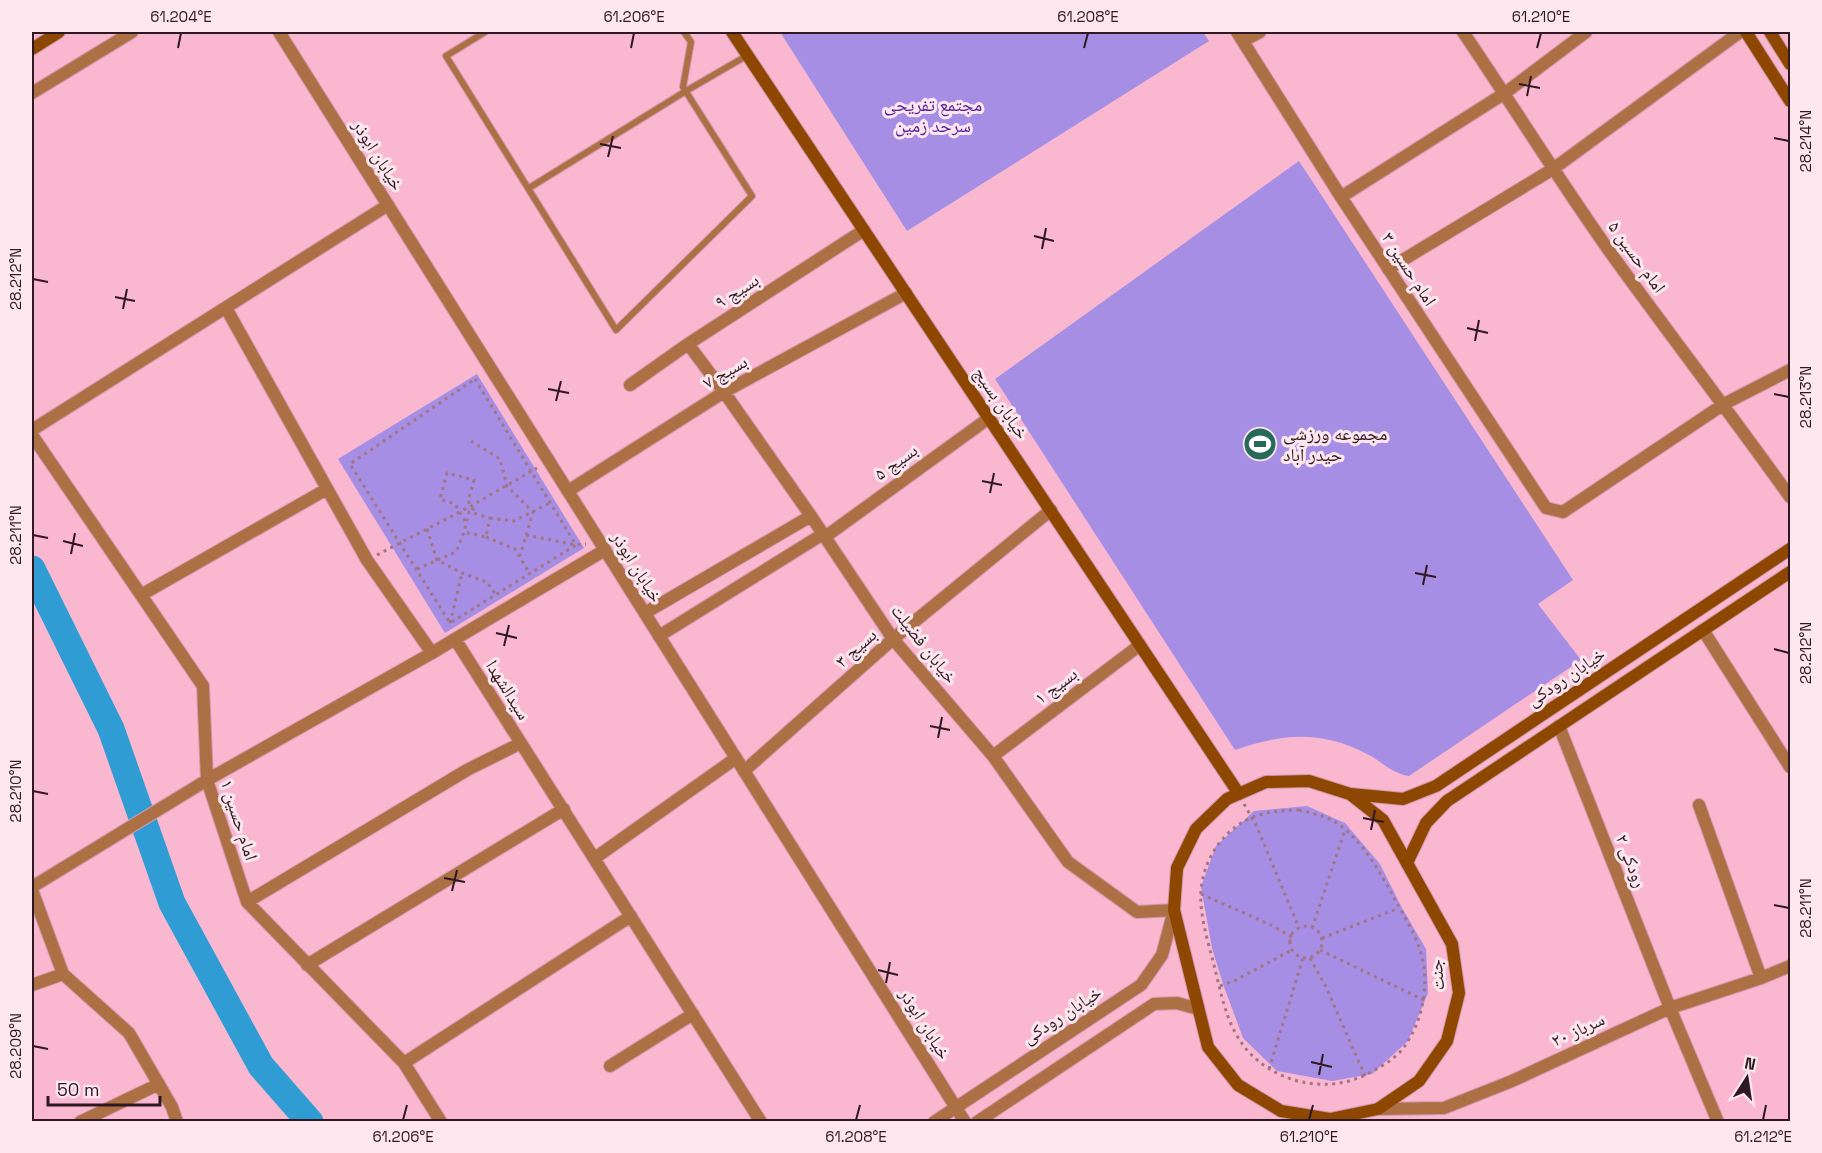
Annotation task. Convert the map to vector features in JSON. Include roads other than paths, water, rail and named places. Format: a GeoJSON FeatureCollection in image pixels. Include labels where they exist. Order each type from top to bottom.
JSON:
{"type":"FeatureCollection","features":[{"type":"Feature","properties":{"kind":"main road"},"geometry":{"type":"LineString","coordinates":[[32,49],[59,32]]}},
{"type":"Feature","properties":{"kind":"main road","name":"خیابان بسیج"},"geometry":{"type":"LineString","coordinates":[[732,32],[1239,794]]}},
{"type":"Feature","properties":{"kind":"main road"},"geometry":{"type":"LineString","coordinates":[[1746,32],[1791,102]]}},
{"type":"Feature","properties":{"kind":"main road"},"geometry":{"type":"LineString","coordinates":[[1770,32],[1791,64]]}},
{"type":"Feature","properties":{"kind":"main road","name":"خیابان رودکی"},"geometry":{"type":"LineString","coordinates":[[1350,794],[1403,799],[1436,786],[1791,549]]}},
{"type":"Feature","properties":{"kind":"main road","name":"خیابان رودکی"},"geometry":{"type":"LineString","coordinates":[[1407,863],[1426,823],[1447,801],[1791,572]]}},
{"type":"Feature","properties":{"kind":"main road","name":"جنت"},"geometry":{"type":"LineString","coordinates":[[1309,781],[1350,794],[1383,820],[1452,944],[1459,993],[1448,1041],[1419,1081],[1374,1113],[1328,1120],[1281,1111],[1238,1085],[1208,1047],[1174,910],[1177,868],[1196,829],[1227,799],[1266,782],[1309,781]]}},
{"type":"Feature","properties":{"kind":"street"},"geometry":{"type":"LineString","coordinates":[[32,93],[132,32]]}},
{"type":"Feature","properties":{"kind":"street","name":"خیابان ابوذر"},"geometry":{"type":"LineString","coordinates":[[279,32],[965,1122]]}},
{"type":"Feature","properties":{"kind":"street"},"geometry":{"type":"LineString","coordinates":[[1240,36],[1260,32]]}},
{"type":"Feature","properties":{"kind":"street","name":"امام حسین ۵"},"geometry":{"type":"LineString","coordinates":[[1463,32],[1615,259],[1791,497]]}},
{"type":"Feature","properties":{"kind":"street"},"geometry":{"type":"LineString","coordinates":[[1341,197],[1505,93],[1586,32]]}},
{"type":"Feature","properties":{"kind":"street"},"geometry":{"type":"LineString","coordinates":[[1388,269],[1553,169],[1740,32]]}},
{"type":"Feature","properties":{"kind":"street","name":"امام حسین ۳"},"geometry":{"type":"LineString","coordinates":[[1240,36],[1341,197],[1546,508],[1563,512],[1724,404]]}},
{"type":"Feature","properties":{"kind":"street"},"geometry":{"type":"LineString","coordinates":[[32,430],[388,205]]}},
{"type":"Feature","properties":{"kind":"street","name":"بسیج ۹"},"geometry":{"type":"LineString","coordinates":[[630,385],[688,344],[864,230]]}},
{"type":"Feature","properties":{"kind":"street","name":"بسیج ۷"},"geometry":{"type":"LineString","coordinates":[[568,491],[724,392],[906,293]]}},
{"type":"Feature","properties":{"kind":"street"},"geometry":{"type":"LineString","coordinates":[[226,308],[367,560],[432,653]]}},
{"type":"Feature","properties":{"kind":"street","name":"خیابان فضیلت"},"geometry":{"type":"LineString","coordinates":[[688,344],[811,516],[893,639],[993,756],[1068,862],[1137,912],[1174,910]]}},
{"type":"Feature","properties":{"kind":"street"},"geometry":{"type":"LineString","coordinates":[[1724,404],[1791,370]]}},
{"type":"Feature","properties":{"kind":"street","name":"بسیج ۵"},"geometry":{"type":"LineString","coordinates":[[659,636],[824,535],[989,417]]}},
{"type":"Feature","properties":{"kind":"street","name":"امام حسین ۱"},"geometry":{"type":"LineString","coordinates":[[32,435],[204,686],[207,780],[247,902],[404,1063],[441,1122]]}},
{"type":"Feature","properties":{"kind":"street"},"geometry":{"type":"LineString","coordinates":[[141,595],[327,489]]}},
{"type":"Feature","properties":{"kind":"street","name":"بسیج ۳"},"geometry":{"type":"LineString","coordinates":[[744,771],[893,639],[1051,510]]}},
{"type":"Feature","properties":{"kind":"street"},"geometry":{"type":"LineString","coordinates":[[645,613],[811,516]]}},
{"type":"Feature","properties":{"kind":"street"},"geometry":{"type":"LineString","coordinates":[[177,1122],[172,1107],[129,1033],[63,974],[32,888],[207,780],[432,653],[602,546]]}},
{"type":"Feature","properties":{"kind":"street"},"geometry":{"type":"LineString","coordinates":[[1703,630],[1791,767]]}},
{"type":"Feature","properties":{"kind":"street","name":"سیدالشهدا"},"geometry":{"type":"LineString","coordinates":[[455,639],[761,1122]]}},
{"type":"Feature","properties":{"kind":"street","name":"بسیج ۱"},"geometry":{"type":"LineString","coordinates":[[993,756],[1140,645]]}},
{"type":"Feature","properties":{"kind":"street","name":"رودکی ۲"},"geometry":{"type":"LineString","coordinates":[[1559,726],[1670,1008],[1718,1122]]}},
{"type":"Feature","properties":{"kind":"street"},"geometry":{"type":"LineString","coordinates":[[247,902],[467,770],[521,743]]}},
{"type":"Feature","properties":{"kind":"street"},"geometry":{"type":"LineString","coordinates":[[595,858],[735,758]]}},
{"type":"Feature","properties":{"kind":"street"},"geometry":{"type":"LineString","coordinates":[[1700,805],[1761,978]]}},
{"type":"Feature","properties":{"kind":"street"},"geometry":{"type":"LineString","coordinates":[[307,964],[564,809]]}},
{"type":"Feature","properties":{"kind":"street","name":"خیابان رودکی"},"geometry":{"type":"LineString","coordinates":[[934,1122],[1141,985],[1162,955],[1174,910]]}},
{"type":"Feature","properties":{"kind":"street"},"geometry":{"type":"LineString","coordinates":[[404,1063],[632,916]]}},
{"type":"Feature","properties":{"kind":"street","name":"سرباز ۲۰"},"geometry":{"type":"LineString","coordinates":[[1374,1113],[1444,1108],[1512,1081],[1670,1008],[1791,966]]}},
{"type":"Feature","properties":{"kind":"street"},"geometry":{"type":"LineString","coordinates":[[32,986],[63,974]]}},
{"type":"Feature","properties":{"kind":"street"},"geometry":{"type":"LineString","coordinates":[[977,1122],[1154,1004],[1177,1003],[1198,1009]]}},
{"type":"Feature","properties":{"kind":"street"},"geometry":{"type":"LineString","coordinates":[[610,1066],[693,1014]]}},
{"type":"Feature","properties":{"kind":"street"},"geometry":{"type":"LineString","coordinates":[[80,1122],[159,1084]]}},
{"type":"Feature","properties":{"kind":"lane"},"geometry":{"type":"LineString","coordinates":[[485,32],[446,56],[616,330],[752,196],[683,87],[691,42],[684,32]]}},
{"type":"Feature","properties":{"kind":"lane"},"geometry":{"type":"LineString","coordinates":[[529,188],[748,55]]}},
{"type":"Feature","properties":{"kind":"waterway"},"geometry":{"type":"LineString","coordinates":[[32,569],[111,729],[172,903],[261,1066],[310,1122]]}},
{"type":"Feature","properties":{"kind":"place","name":"مجموعه ورزشی حیدر آباد"},"geometry":{"type":"Point","coordinates":[1260,444]}},
{"type":"Feature","properties":{"kind":"park label","name":"مجتمع تفریحی سرحد زمین"},"geometry":{"type":"Point","coordinates":[933,115]}}]}
